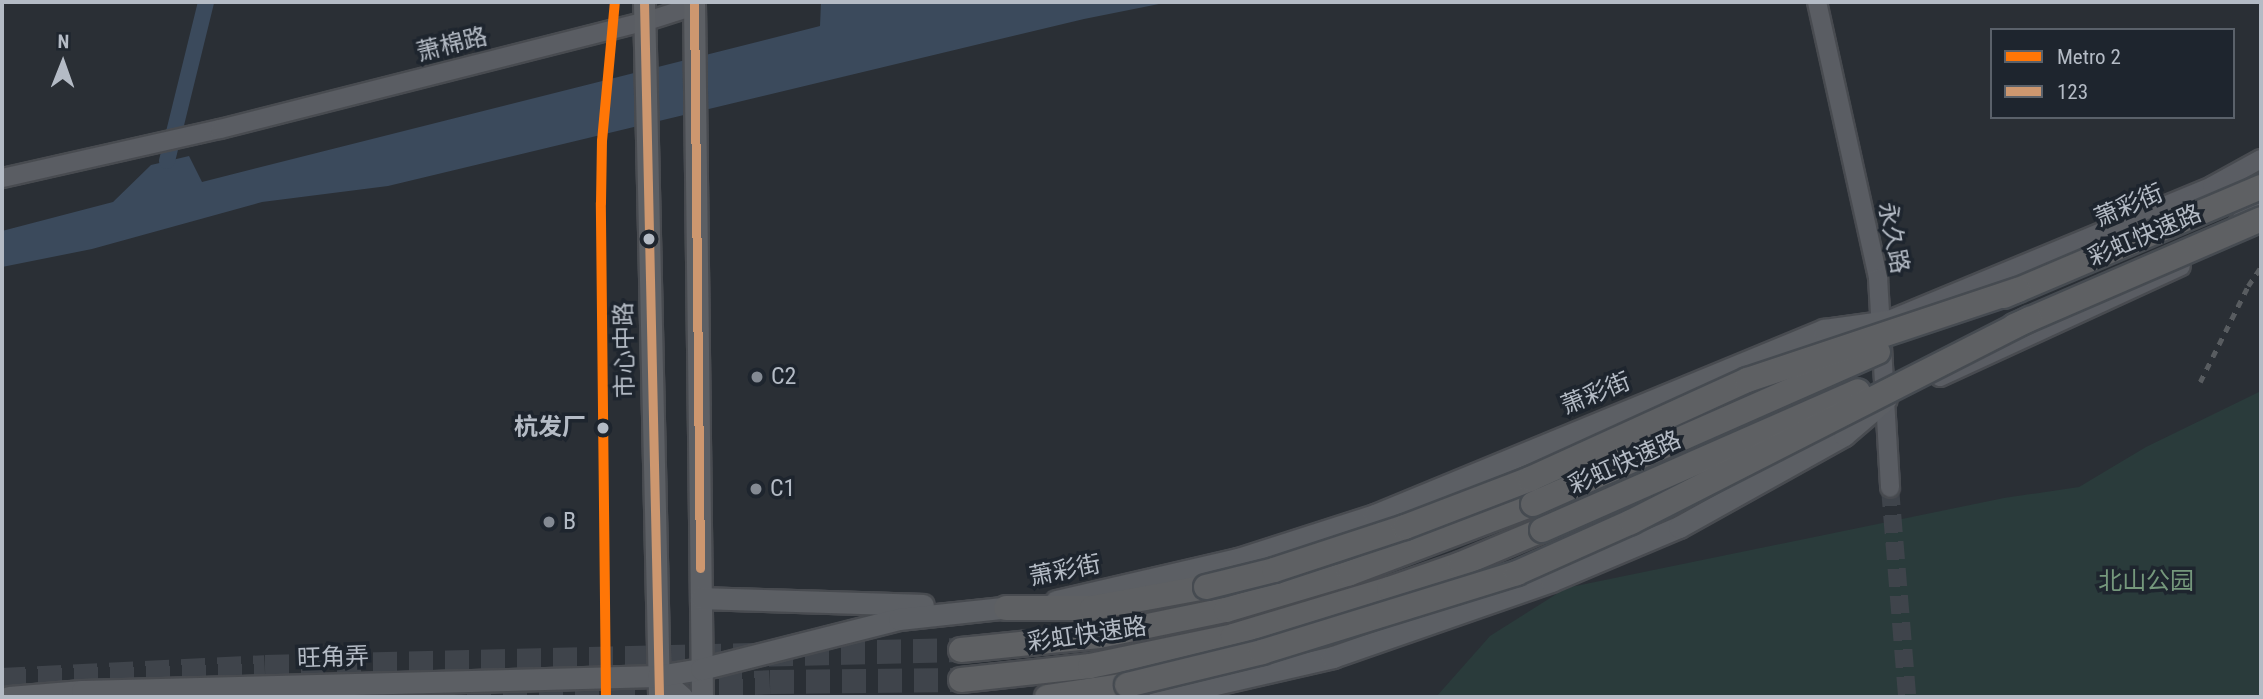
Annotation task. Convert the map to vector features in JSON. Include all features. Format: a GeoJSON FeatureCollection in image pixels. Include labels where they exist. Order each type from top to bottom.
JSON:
{"type":"FeatureCollection","features":[{"type":"Feature","properties":{"kind":"highway","name":"彩虹快速路"},"geometry":{"type":"LineString","coordinates":[[961,650],[1099,636],[1226,610],[1350,573],[1446,539],[1533,504],[2017,290],[2261,187]]}},
{"type":"Feature","properties":{"kind":"highway","name":"彩虹快速路"},"geometry":{"type":"LineString","coordinates":[[961,680],[1090,666],[1233,636],[1461,565],[1757,434],[2261,219]]}},
{"type":"Feature","properties":{"kind":"highway"},"geometry":{"type":"LineString","coordinates":[[1006,608],[1092,608],[1206,587],[1274,570],[1405,527],[1530,479],[1747,380],[2017,290]]}},
{"type":"Feature","properties":{"kind":"highway"},"geometry":{"type":"LineString","coordinates":[[1047,697],[1127,685],[1262,652],[1517,573],[1631,522],[2030,319]]}},
{"type":"Feature","properties":{"kind":"main road"},"geometry":{"type":"LineString","coordinates":[[694,4],[702,697]]}},
{"type":"Feature","properties":{"kind":"main road","name":"市心中路"},"geometry":{"type":"LineString","coordinates":[[644,12],[659,687]]}},
{"type":"Feature","properties":{"kind":"main road","name":"萧彩街"},"geometry":{"type":"LineString","coordinates":[[659,687],[701,669],[899,619],[1060,601],[1238,559],[1375,515],[1824,330],[1880,324],[1982,296],[2200,205]]}},
{"type":"Feature","properties":{"kind":"main road"},"geometry":{"type":"LineString","coordinates":[[1159,697],[1333,657],[1448,620],[1551,581],[1679,527],[1844,435],[1905,380],[2210,232]]}},
{"type":"Feature","properties":{"kind":"main road","name":"萧彩街"},"geometry":{"type":"LineString","coordinates":[[701,598],[1006,608]]}},
{"type":"Feature","properties":{"kind":"main road"},"geometry":{"type":"LineString","coordinates":[[659,687],[682,697]]}},
{"type":"Feature","properties":{"kind":"main road","name":"旺角弄"},"geometry":{"type":"LineString","coordinates":[[9,697],[82,691],[659,687]]}},
{"type":"Feature","properties":{"kind":"street","name":"永久路"},"geometry":{"type":"LineString","coordinates":[[1817,2],[1878,278],[1890,488]]}},
{"type":"Feature","properties":{"kind":"street","name":"萧棉路"},"geometry":{"type":"LineString","coordinates":[[2,178],[220,129],[644,12],[694,4]]}},
{"type":"Feature","properties":{"kind":"street"},"geometry":{"type":"LineString","coordinates":[[1880,324],[2212,186],[2261,159]]}},
{"type":"Feature","properties":{"kind":"street"},"geometry":{"type":"LineString","coordinates":[[1885,399],[2117,297],[2201,256],[2227,236],[2261,194]]}},
{"type":"Feature","properties":{"kind":"green space","name":"北山公园"},"geometry":{"type":"Polygon","coordinates":[[[2261,391],[2261,697],[1436,697],[1490,636],[1566,588],[2004,498],[2079,487],[2146,447],[2261,391]]]}},
{"type":"Feature","properties":{"kind":"water"},"geometry":{"type":"Polygon","coordinates":[[[821,2],[1169,2],[1084,19],[388,186],[262,202],[92,249],[2,267],[2,231],[113,202],[151,165],[189,156],[202,182],[820,26],[821,2]]]}},
{"type":"Feature","properties":{"kind":"waterway"},"geometry":{"type":"LineString","coordinates":[[167,161],[206,2]]}},
{"type":"Feature","properties":{"kind":"tunnel"},"geometry":{"type":"LineString","coordinates":[[1890,488],[1907,697]]}},
{"type":"Feature","properties":{"kind":"tunnel"},"geometry":{"type":"LineString","coordinates":[[2,680],[265,667],[961,650]]}},
{"type":"Feature","properties":{"kind":"tunnel"},"geometry":{"type":"LineString","coordinates":[[431,697],[770,682],[961,680]]}},
{"type":"Feature","properties":{"kind":"railway"},"geometry":{"type":"LineString","coordinates":[[2200,382],[2248,286],[2261,267]]}},
{"type":"Feature","properties":{"kind":"metro line","name":"2"},"geometry":{"type":"LineString","coordinates":[[606,697],[601,203],[602,141],[615,2]]}},
{"type":"Feature","properties":{"kind":"transit line","name":"123"},"geometry":{"type":"LineString","coordinates":[[644,2],[659,697]]}},
{"type":"Feature","properties":{"kind":"transit line","name":"123"},"geometry":{"type":"LineString","coordinates":[[694,2],[700,568]]}},
{"type":"Feature","properties":{"kind":"place","name":"C2"},"geometry":{"type":"Point","coordinates":[757,377]}},
{"type":"Feature","properties":{"kind":"place","name":"杭发厂"},"geometry":{"type":"Point","coordinates":[603,428]}},
{"type":"Feature","properties":{"kind":"place","name":"C1"},"geometry":{"type":"Point","coordinates":[756,489]}},
{"type":"Feature","properties":{"kind":"place","name":"B"},"geometry":{"type":"Point","coordinates":[549,522]}}]}
